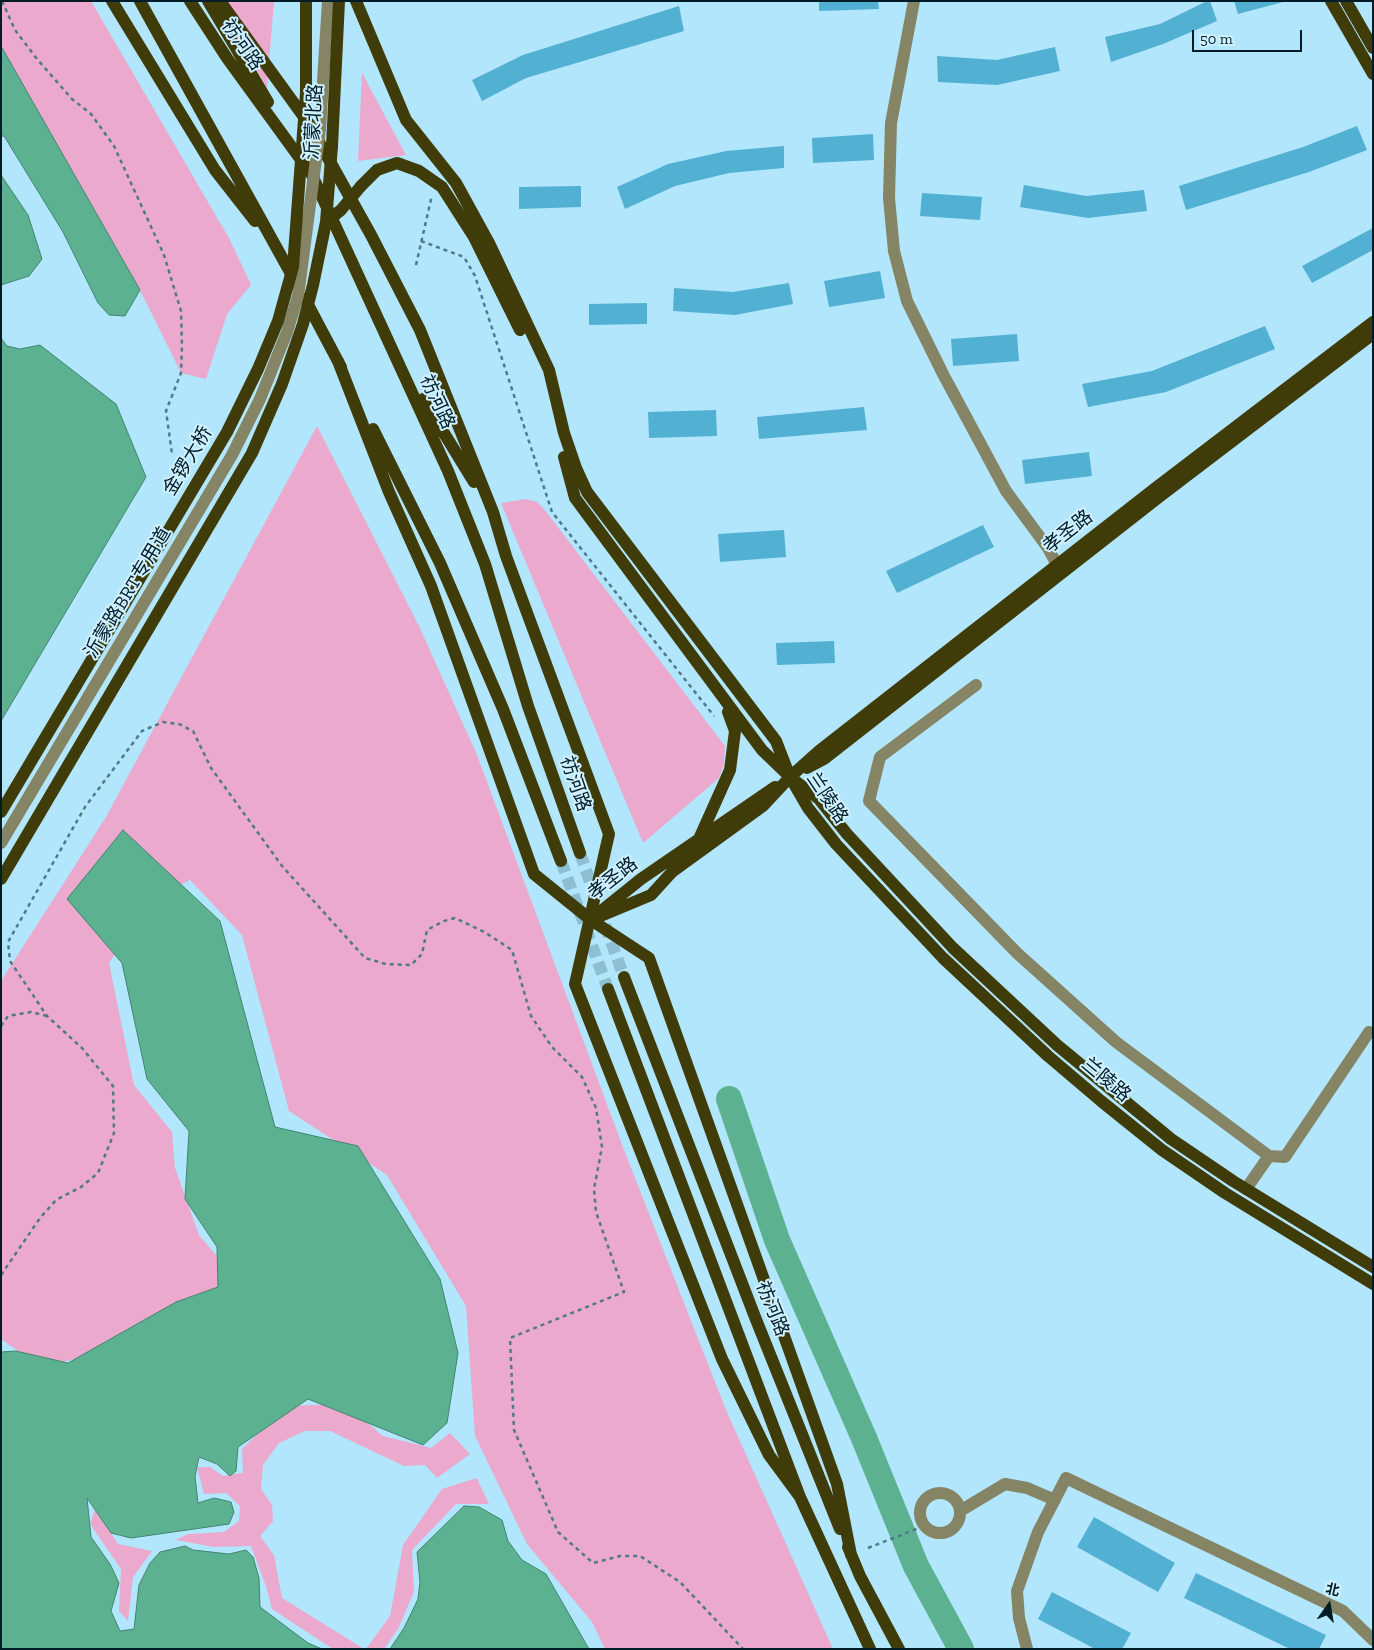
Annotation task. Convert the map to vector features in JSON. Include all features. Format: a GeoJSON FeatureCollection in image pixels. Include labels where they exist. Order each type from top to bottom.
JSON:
{"type":"FeatureCollection","features":[{"type":"Feature","properties":{"kind":"main road"},"geometry":{"type":"LineString","coordinates":[[112,1],[215,170],[280,253]]}},
{"type":"Feature","properties":{"kind":"main road","name":"祊河路"},"geometry":{"type":"LineString","coordinates":[[140,1],[338,361],[440,563],[503,709],[562,861]]}},
{"type":"Feature","properties":{"kind":"main road","name":"祊河路"},"geometry":{"type":"LineString","coordinates":[[190,1],[227,58],[312,175],[394,353],[448,471],[484,564],[528,706],[580,853]]}},
{"type":"Feature","properties":{"kind":"main road"},"geometry":{"type":"LineString","coordinates":[[208,1],[312,175]]}},
{"type":"Feature","properties":{"kind":"main road"},"geometry":{"type":"LineString","coordinates":[[220,1],[309,124],[371,235],[420,330],[493,512],[506,556],[609,834],[575,984],[722,1359],[769,1455],[800,1497]]}},
{"type":"Feature","properties":{"kind":"main road","name":"沂蒙北路"},"geometry":{"type":"LineString","coordinates":[[306,1],[306,93]]}},
{"type":"Feature","properties":{"kind":"main road","name":"沂蒙北路"},"geometry":{"type":"LineString","coordinates":[[1,879],[252,453],[282,384],[303,324],[326,222],[332,146],[339,1]]}},
{"type":"Feature","properties":{"kind":"main road"},"geometry":{"type":"LineString","coordinates":[[356,1],[406,120],[456,183],[490,246],[549,370],[564,432],[576,468],[587,492],[776,741],[790,777]]}},
{"type":"Feature","properties":{"kind":"main road"},"geometry":{"type":"LineString","coordinates":[[1331,1],[1373,74]]}},
{"type":"Feature","properties":{"kind":"main road"},"geometry":{"type":"LineString","coordinates":[[1346,1],[1373,48]]}},
{"type":"Feature","properties":{"kind":"main road","name":"金锣大桥"},"geometry":{"type":"LineString","coordinates":[[1,812],[227,432],[258,369],[278,321],[293,267],[306,93]]}},
{"type":"Feature","properties":{"kind":"main road"},"geometry":{"type":"LineString","coordinates":[[326,222],[341,210],[376,170],[397,163],[418,171],[442,187],[474,237],[543,376],[575,498],[762,750],[790,777]]}},
{"type":"Feature","properties":{"kind":"main road","name":"孝圣路"},"geometry":{"type":"LineString","coordinates":[[591,920],[642,879],[790,777],[1057,565],[1373,322]]}},
{"type":"Feature","properties":{"kind":"main road","name":"孝圣路"},"geometry":{"type":"LineString","coordinates":[[591,920],[652,896],[672,872],[764,806],[790,777],[824,759],[1159,497],[1373,334]]}},
{"type":"Feature","properties":{"kind":"main road"},"geometry":{"type":"LineString","coordinates":[[394,353],[493,512]]}},
{"type":"Feature","properties":{"kind":"main road","name":"祊河路"},"geometry":{"type":"LineString","coordinates":[[338,361],[389,492],[431,586],[534,874],[591,920],[649,958],[837,1484],[851,1555]]}},
{"type":"Feature","properties":{"kind":"main road"},"geometry":{"type":"LineString","coordinates":[[699,840],[730,770],[735,732],[723,698]]}},
{"type":"Feature","properties":{"kind":"main road","name":"兰陵路"},"geometry":{"type":"LineString","coordinates":[[790,777],[819,799],[847,834],[953,948],[1057,1045],[1171,1139],[1246,1189],[1373,1267]]}},
{"type":"Feature","properties":{"kind":"main road","name":"兰陵路"},"geometry":{"type":"LineString","coordinates":[[790,777],[808,808],[836,844],[943,958],[1048,1056],[1162,1150],[1225,1193],[1373,1284]]}},
{"type":"Feature","properties":{"kind":"main road","name":"祊河路"},"geometry":{"type":"LineString","coordinates":[[624,977],[755,1317],[851,1555],[899,1649]]}},
{"type":"Feature","properties":{"kind":"main road","name":"祊河路"},"geometry":{"type":"LineString","coordinates":[[608,990],[736,1323],[800,1497],[870,1649]]}},
{"type":"Feature","properties":{"kind":"street","name":"沂蒙路BRT专用道"},"geometry":{"type":"LineString","coordinates":[[1,843],[232,455],[260,399],[287,332],[298,296],[320,129],[328,1]]}},
{"type":"Feature","properties":{"kind":"street"},"geometry":{"type":"LineString","coordinates":[[914,1],[891,123],[889,198],[894,251],[907,301],[943,374],[1006,490],[1044,542],[1057,565]]}},
{"type":"Feature","properties":{"kind":"street"},"geometry":{"type":"LineString","coordinates":[[976,686],[880,757],[869,800],[1017,953],[1116,1042],[1269,1156],[1286,1157],[1369,1032]]}},
{"type":"Feature","properties":{"kind":"street"},"geometry":{"type":"LineString","coordinates":[[1246,1189],[1269,1156]]}},
{"type":"Feature","properties":{"kind":"street"},"geometry":{"type":"LineString","coordinates":[[1027,1649],[1019,1618],[1017,1591],[1038,1532],[1066,1478],[1343,1611],[1373,1640]]}},
{"type":"Feature","properties":{"kind":"street"},"geometry":{"type":"LineString","coordinates":[[960,1511],[1005,1484],[1027,1488],[1055,1500]]}},
{"type":"Feature","properties":{"kind":"street"},"geometry":{"type":"LineString","coordinates":[[933,1494],[947,1494],[954,1498],[960,1511],[958,1522],[948,1532],[936,1533],[924,1526],[920,1511],[923,1503],[933,1494]]}},
{"type":"Feature","properties":{"kind":"path"},"geometry":{"type":"LineString","coordinates":[[2,1],[15,30],[72,99],[91,114],[114,146],[164,255],[181,311],[181,373],[166,411],[172,454]]}},
{"type":"Feature","properties":{"kind":"path"},"geometry":{"type":"LineString","coordinates":[[416,265],[433,194]]}},
{"type":"Feature","properties":{"kind":"path"},"geometry":{"type":"LineString","coordinates":[[1,1275],[40,1218],[56,1200],[81,1187],[98,1173],[114,1133],[113,1086],[82,1048],[47,1016],[10,961],[8,942],[85,807],[142,731],[163,722],[179,724],[193,730],[211,768],[282,866],[365,958],[386,964],[411,965],[422,954],[427,930],[444,921],[455,918],[486,933],[512,950],[530,1016],[552,1047],[582,1077],[596,1108],[602,1147],[594,1189],[596,1212],[624,1292],[510,1338],[514,1430],[558,1532],[593,1563],[620,1556],[640,1556],[680,1582],[743,1649]]}},
{"type":"Feature","properties":{"kind":"path"},"geometry":{"type":"LineString","coordinates":[[1,1026],[8,1016],[31,1012],[47,1016]]}},
{"type":"Feature","properties":{"kind":"path"},"geometry":{"type":"LineString","coordinates":[[868,1548],[924,1526]]}},
{"type":"Feature","properties":{"kind":"shaded area"},"geometry":{"type":"Polygon","coordinates":[[[1,1],[91,1],[230,240],[251,285],[227,314],[206,379],[181,373],[140,290],[1,46],[1,1]]]}},
{"type":"Feature","properties":{"kind":"shaded area"},"geometry":{"type":"Polygon","coordinates":[[[215,1],[274,1],[267,88],[215,1]]]}},
{"type":"Feature","properties":{"kind":"shaded area"},"geometry":{"type":"Polygon","coordinates":[[[1,46],[140,290],[125,316],[109,315],[98,303],[63,232],[4,136],[1,136],[1,46]]]}},
{"type":"Feature","properties":{"kind":"shaded area"},"geometry":{"type":"Polygon","coordinates":[[[362,73],[406,155],[358,161],[362,73]]]}},
{"type":"Feature","properties":{"kind":"shaded area"},"geometry":{"type":"Polygon","coordinates":[[[1,175],[28,215],[42,259],[29,276],[1,285],[1,175]]]}},
{"type":"Feature","properties":{"kind":"shaded area"},"geometry":{"type":"Polygon","coordinates":[[[1,338],[7,346],[20,349],[40,345],[116,404],[146,477],[1,721],[1,338]]]}},
{"type":"Feature","properties":{"kind":"shaded area"},"geometry":{"type":"Polygon","coordinates":[[[317,426],[419,626],[477,755],[624,1150],[726,1410],[833,1649],[605,1649],[592,1622],[527,1544],[475,1436],[466,1306],[387,1175],[289,1111],[242,935],[190,880],[150,901],[109,963],[134,1085],[172,1132],[175,1168],[199,1235],[228,1269],[227,1294],[145,1343],[40,1367],[1,1339],[1,981],[106,817],[317,426]]]}},
{"type":"Feature","properties":{"kind":"shaded area"},"geometry":{"type":"Polygon","coordinates":[[[526,499],[537,502],[544,509],[725,746],[724,763],[719,778],[643,843],[501,503],[526,499]]]}},
{"type":"Feature","properties":{"kind":"shaded area"},"geometry":{"type":"Polygon","coordinates":[[[123,830],[220,921],[275,1127],[358,1146],[440,1279],[458,1353],[447,1423],[423,1445],[308,1399],[238,1447],[236,1471],[230,1476],[217,1464],[199,1457],[195,1476],[198,1503],[214,1498],[231,1502],[234,1512],[229,1524],[131,1538],[111,1533],[87,1498],[91,1537],[110,1564],[119,1583],[111,1611],[120,1631],[134,1629],[139,1585],[150,1563],[160,1552],[185,1546],[193,1550],[229,1554],[246,1550],[253,1557],[259,1578],[260,1607],[308,1643],[322,1649],[1,1649],[1,1352],[16,1351],[68,1363],[176,1302],[218,1287],[217,1247],[185,1199],[189,1131],[147,1079],[122,963],[67,899],[123,830]]]}},
{"type":"Feature","properties":{"kind":"shaded area"},"geometry":{"type":"Polygon","coordinates":[[[344,1404],[383,1436],[431,1448],[450,1433],[470,1454],[437,1478],[425,1465],[404,1466],[330,1431],[305,1431],[279,1443],[263,1465],[261,1489],[272,1505],[273,1521],[260,1536],[274,1555],[282,1598],[364,1649],[333,1649],[272,1609],[266,1586],[251,1546],[214,1547],[176,1540],[188,1534],[224,1532],[239,1521],[240,1506],[226,1493],[204,1494],[197,1467],[210,1467],[223,1476],[243,1473],[242,1449],[286,1406],[344,1404]]]}},
{"type":"Feature","properties":{"kind":"shaded area"},"geometry":{"type":"Polygon","coordinates":[[[477,1478],[489,1504],[456,1504],[412,1550],[414,1592],[398,1629],[384,1649],[366,1649],[390,1616],[403,1545],[442,1489],[477,1478]]]}},
{"type":"Feature","properties":{"kind":"shaded area"},"geometry":{"type":"Polygon","coordinates":[[[464,1506],[479,1507],[502,1520],[508,1541],[522,1560],[546,1574],[589,1649],[390,1649],[404,1628],[418,1599],[420,1582],[417,1552],[464,1506]]]}},
{"type":"Feature","properties":{"kind":"shaded area"},"geometry":{"type":"Polygon","coordinates":[[[95,1509],[118,1544],[152,1551],[133,1577],[128,1621],[119,1611],[121,1569],[90,1524],[95,1509]]]}},
{"type":"Feature","properties":{"kind":"building"},"geometry":{"type":"Polygon","coordinates":[[[819,1],[878,1],[879,9],[819,11],[819,1]]]}},
{"type":"Feature","properties":{"kind":"building"},"geometry":{"type":"Polygon","coordinates":[[[1210,1],[1217,21],[1163,44],[1111,62],[1105,37],[1160,24],[1210,1]]]}},
{"type":"Feature","properties":{"kind":"building"},"geometry":{"type":"Polygon","coordinates":[[[1234,1],[1283,1],[1283,2],[1238,14],[1234,1]]]}},
{"type":"Feature","properties":{"kind":"building"},"geometry":{"type":"Polygon","coordinates":[[[679,6],[684,31],[526,78],[482,101],[472,80],[523,55],[679,6]]]}},
{"type":"Feature","properties":{"kind":"building"},"geometry":{"type":"Polygon","coordinates":[[[1055,47],[1060,71],[997,85],[938,82],[937,56],[997,60],[1055,47]]]}},
{"type":"Feature","properties":{"kind":"building"},"geometry":{"type":"Polygon","coordinates":[[[1357,126],[1367,150],[1309,172],[1186,210],[1179,186],[1303,147],[1357,126]]]}},
{"type":"Feature","properties":{"kind":"building"},"geometry":{"type":"Polygon","coordinates":[[[873,134],[874,160],[813,163],[812,138],[873,134]]]}},
{"type":"Feature","properties":{"kind":"building"},"geometry":{"type":"Polygon","coordinates":[[[784,146],[784,168],[729,173],[675,186],[625,209],[617,187],[668,164],[726,151],[784,146]]]}},
{"type":"Feature","properties":{"kind":"building"},"geometry":{"type":"Polygon","coordinates":[[[1024,185],[1086,196],[1144,190],[1147,211],[1088,218],[1020,207],[1024,185]]]}},
{"type":"Feature","properties":{"kind":"building"},"geometry":{"type":"Polygon","coordinates":[[[581,186],[581,207],[519,209],[519,187],[581,186]]]}},
{"type":"Feature","properties":{"kind":"building"},"geometry":{"type":"Polygon","coordinates":[[[922,193],[982,197],[980,220],[920,216],[922,193]]]}},
{"type":"Feature","properties":{"kind":"building"},"geometry":{"type":"Polygon","coordinates":[[[1373,228],[1373,250],[1312,283],[1302,266],[1373,228]]]}},
{"type":"Feature","properties":{"kind":"building"},"geometry":{"type":"Polygon","coordinates":[[[880,271],[885,298],[829,307],[824,281],[880,271]]]}},
{"type":"Feature","properties":{"kind":"building"},"geometry":{"type":"Polygon","coordinates":[[[789,283],[793,304],[735,315],[673,311],[674,288],[733,292],[789,283]]]}},
{"type":"Feature","properties":{"kind":"building"},"geometry":{"type":"Polygon","coordinates":[[[647,303],[647,324],[589,325],[589,304],[647,303]]]}},
{"type":"Feature","properties":{"kind":"building"},"geometry":{"type":"Polygon","coordinates":[[[1265,326],[1275,349],[1166,392],[1088,407],[1082,384],[1152,371],[1265,326]]]}},
{"type":"Feature","properties":{"kind":"building"},"geometry":{"type":"Polygon","coordinates":[[[1017,334],[1019,361],[953,366],[951,339],[1017,334]]]}},
{"type":"Feature","properties":{"kind":"building"},"geometry":{"type":"Polygon","coordinates":[[[864,407],[867,430],[759,439],[757,417],[864,407]]]}},
{"type":"Feature","properties":{"kind":"building"},"geometry":{"type":"Polygon","coordinates":[[[716,410],[717,436],[649,438],[648,412],[716,410]]]}},
{"type":"Feature","properties":{"kind":"building"},"geometry":{"type":"Polygon","coordinates":[[[1089,452],[1092,476],[1025,484],[1022,460],[1089,452]]]}},
{"type":"Feature","properties":{"kind":"building"},"geometry":{"type":"Polygon","coordinates":[[[983,525],[994,547],[897,593],[886,571],[983,525]]]}},
{"type":"Feature","properties":{"kind":"building"},"geometry":{"type":"Polygon","coordinates":[[[784,530],[786,557],[720,562],[718,534],[784,530]]]}},
{"type":"Feature","properties":{"kind":"building"},"geometry":{"type":"Polygon","coordinates":[[[834,641],[835,663],[777,665],[776,643],[834,641]]]}},
{"type":"Feature","properties":{"kind":"building"},"geometry":{"type":"Polygon","coordinates":[[[1094,1517],[1175,1563],[1158,1592],[1077,1547],[1094,1517]]]}},
{"type":"Feature","properties":{"kind":"building"},"geometry":{"type":"Polygon","coordinates":[[[1196,1573],[1326,1635],[1319,1649],[1290,1649],[1184,1598],[1196,1573]]]}},
{"type":"Feature","properties":{"kind":"building"},"geometry":{"type":"Polygon","coordinates":[[[1052,1592],[1131,1633],[1122,1649],[1095,1649],[1038,1619],[1052,1592]]]}},
{"type":"Feature","properties":{"kind":"waterway"},"geometry":{"type":"LineString","coordinates":[[729,1099],[777,1240],[864,1438],[916,1566],[961,1649]]}},
{"type":"Feature","properties":{"kind":"tunnel"},"geometry":{"type":"LineString","coordinates":[[580,853],[596,899]]}},
{"type":"Feature","properties":{"kind":"tunnel"},"geometry":{"type":"LineString","coordinates":[[561,861],[608,989]]}},
{"type":"Feature","properties":{"kind":"tunnel"},"geometry":{"type":"LineString","coordinates":[[605,925],[624,977]]}}]}
